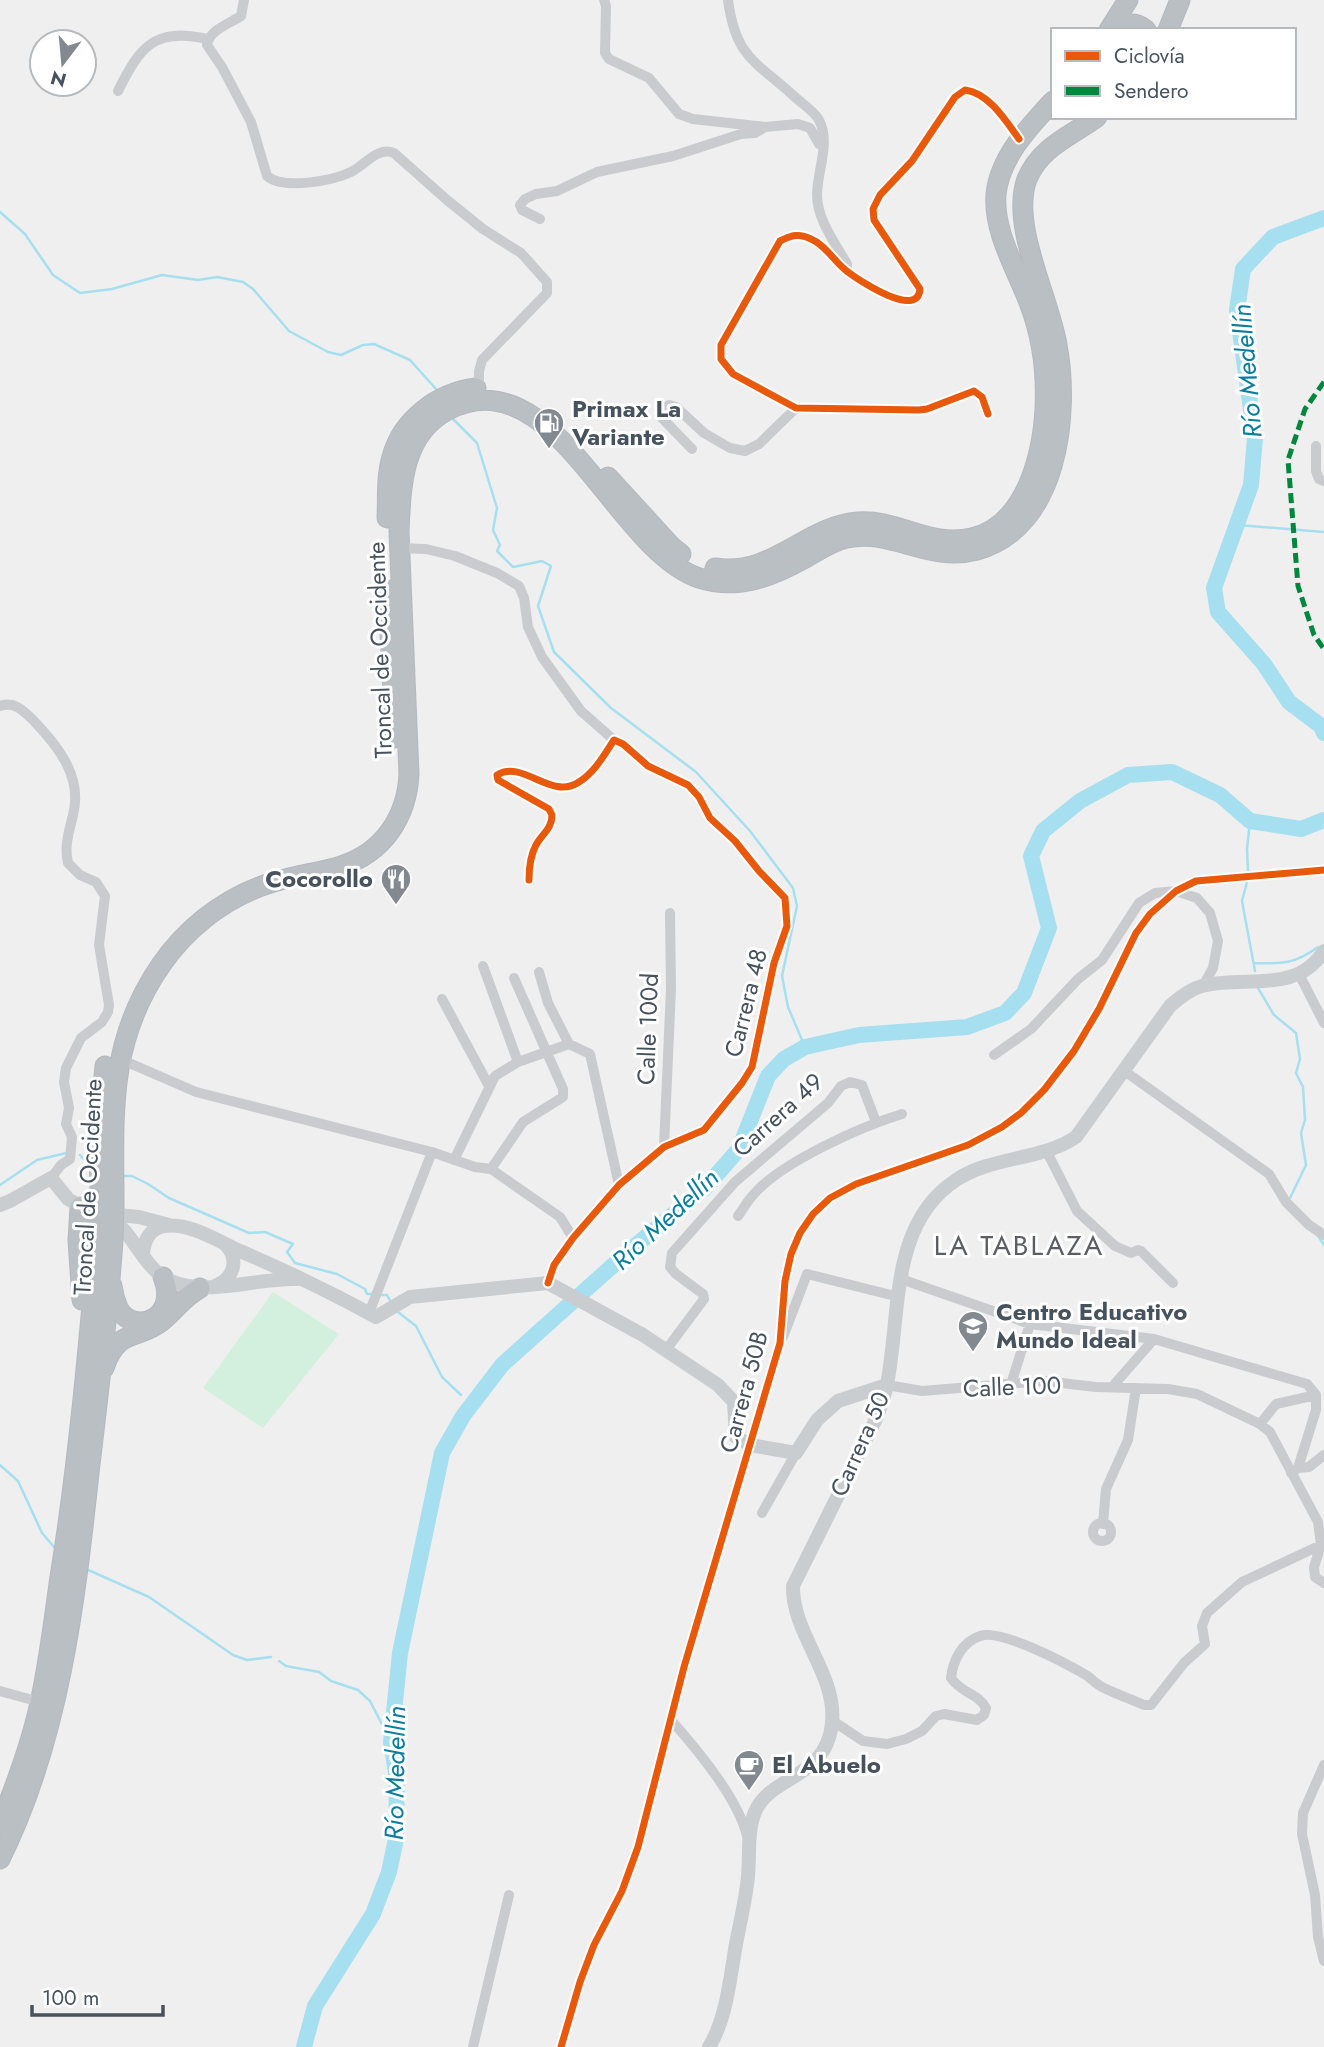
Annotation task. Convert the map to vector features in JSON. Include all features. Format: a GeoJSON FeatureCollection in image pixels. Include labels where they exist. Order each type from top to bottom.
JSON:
{"type":"FeatureCollection","features":[{"type":"Feature","properties":{"kind":"highway"},"geometry":{"type":"LineString","coordinates":[[1112,28],[1128,0]]}},
{"type":"Feature","properties":{"kind":"highway"},"geometry":{"type":"LineString","coordinates":[[1169,28],[1180,0]]}},
{"type":"Feature","properties":{"kind":"highway"},"geometry":{"type":"LineString","coordinates":[[1115,28],[1133,23],[1142,28]]}},
{"type":"Feature","properties":{"kind":"highway","name":"Troncal de Occidente"},"geometry":{"type":"LineString","coordinates":[[0,1859],[29,1791],[55,1703],[82,1536],[110,1281],[100,1100],[107,1055],[125,1004],[152,957],[179,927],[215,897],[254,876],[349,850],[378,829],[390,808],[397,773],[386,547],[390,464],[399,440],[419,413],[451,394],[479,388],[506,390],[538,404],[559,421],[672,547],[701,565],[724,570],[760,565],[822,532],[858,522],[877,523],[945,540],[973,538],[983,534],[1010,516],[1019,503],[1033,472],[1043,429],[1044,381],[1038,334],[1032,308],[1000,230],[996,210],[1000,175],[1019,139],[1051,103]]}},
{"type":"Feature","properties":{"kind":"highway","name":"Troncal de Occidente"},"geometry":{"type":"LineString","coordinates":[[106,1207],[120,1059],[148,986],[175,946],[224,904],[259,887],[286,878],[340,867],[365,855],[387,837],[399,818],[407,797],[409,774],[400,548],[401,499],[405,468],[413,445],[427,426],[458,406],[482,401],[518,406],[544,423],[667,560],[691,575],[710,581],[734,583],[768,577],[827,545],[849,537],[878,537],[941,553],[976,550],[1001,540],[1025,521],[1034,509],[1047,482],[1059,424],[1061,384],[1058,344],[1023,225],[1024,188],[1043,154],[1094,119]]}},
{"type":"Feature","properties":{"kind":"highway"},"geometry":{"type":"LineString","coordinates":[[77,1444],[82,1315],[78,1240],[80,1207]]}},
{"type":"Feature","properties":{"kind":"highway","name":"Troncal de Occidente"},"geometry":{"type":"LineString","coordinates":[[0,1824],[24,1764],[40,1702],[68,1531],[77,1444],[106,1240]]}},
{"type":"Feature","properties":{"kind":"highway"},"geometry":{"type":"LineString","coordinates":[[110,1281],[123,1314],[142,1321],[158,1316],[167,1304],[168,1289],[163,1277]]}},
{"type":"Feature","properties":{"kind":"highway"},"geometry":{"type":"LineString","coordinates":[[99,1390],[105,1366],[114,1348],[129,1336],[162,1322],[182,1300],[209,1287]]}},
{"type":"Feature","properties":{"kind":"main road"},"geometry":{"type":"LineString","coordinates":[[1299,974],[1317,961],[1324,951]]}},
{"type":"Feature","properties":{"kind":"main road","name":"Carrera 50"},"geometry":{"type":"LineString","coordinates":[[833,1721],[831,1702],[821,1670],[797,1615],[793,1586],[876,1419],[887,1385],[901,1279],[906,1252],[915,1227],[940,1192],[970,1173],[1047,1152],[1076,1137],[1170,1006],[1181,996],[1203,986],[1267,981],[1299,974]]}},
{"type":"Feature","properties":{"kind":"main road"},"geometry":{"type":"LineString","coordinates":[[0,1205],[51,1178],[68,1199],[80,1207],[106,1207],[200,1233],[371,1308],[376,1317],[410,1297],[548,1283],[666,1350],[729,1394],[734,1402],[736,1437],[750,1446],[796,1453]]}},
{"type":"Feature","properties":{"kind":"main road"},"geometry":{"type":"LineString","coordinates":[[106,1207],[163,1277],[181,1286],[209,1287],[282,1279],[312,1282]]}},
{"type":"Feature","properties":{"kind":"main road"},"geometry":{"type":"LineString","coordinates":[[143,1254],[146,1238],[152,1231],[159,1227],[176,1227]]}},
{"type":"Feature","properties":{"kind":"main road"},"geometry":{"type":"LineString","coordinates":[[209,1287],[230,1277],[233,1270],[233,1255],[224,1243]]}},
{"type":"Feature","properties":{"kind":"main road","name":"Calle 100"},"geometry":{"type":"LineString","coordinates":[[796,1453],[817,1420],[838,1401],[887,1385]]}},
{"type":"Feature","properties":{"kind":"main road"},"geometry":{"type":"LineString","coordinates":[[710,2046],[726,1996],[746,1892],[753,1816],[761,1800],[810,1767],[821,1755],[830,1736],[833,1721]]}},
{"type":"Feature","properties":{"kind":"street"},"geometry":{"type":"LineString","coordinates":[[118,91],[132,64],[147,45],[177,34],[207,39],[241,16],[244,0]]}},
{"type":"Feature","properties":{"kind":"street"},"geometry":{"type":"LineString","coordinates":[[604,0],[605,53],[609,59],[649,78],[679,114],[693,119],[765,127],[799,124],[810,128],[823,145]]}},
{"type":"Feature","properties":{"kind":"street"},"geometry":{"type":"LineString","coordinates":[[728,0],[730,20],[737,40],[750,60],[819,118],[824,134],[817,196],[824,221],[847,264],[847,272]]}},
{"type":"Feature","properties":{"kind":"street"},"geometry":{"type":"LineString","coordinates":[[207,39],[206,45],[222,67],[251,122],[267,176],[274,182],[282,184],[327,180],[352,172],[382,151],[388,150],[474,222],[521,253],[547,282],[547,293],[482,360],[478,371],[479,388]]}},
{"type":"Feature","properties":{"kind":"street"},"geometry":{"type":"LineString","coordinates":[[988,414],[982,397],[974,391],[919,410],[796,408],[733,374],[721,359],[721,345],[780,241],[791,236],[800,235],[814,240],[847,272],[870,287],[907,303],[916,301],[920,289],[874,220],[873,209],[880,195],[912,161],[955,97],[965,90],[986,100],[1019,139]]}},
{"type":"Feature","properties":{"kind":"street"},"geometry":{"type":"LineString","coordinates":[[540,219],[522,210],[520,205],[536,194],[557,191],[597,172],[673,156],[741,134],[755,133],[765,127]]}},
{"type":"Feature","properties":{"kind":"street"},"geometry":{"type":"LineString","coordinates":[[692,449],[662,418],[662,411],[668,405],[676,407],[704,433],[730,448],[744,451],[759,444],[796,408]]}},
{"type":"Feature","properties":{"kind":"street"},"geometry":{"type":"LineString","coordinates":[[1316,446],[1316,471],[1319,479],[1324,481]]}},
{"type":"Feature","properties":{"kind":"street"},"geometry":{"type":"LineString","coordinates":[[400,548],[444,553],[497,573],[519,586],[524,598],[528,627],[542,657],[581,711],[614,740],[587,776],[571,787],[546,784],[511,771],[497,775],[498,780],[549,810],[552,815],[551,826],[532,854],[530,880]]}},
{"type":"Feature","properties":{"kind":"street"},"geometry":{"type":"LineString","coordinates":[[0,706],[14,705],[24,711],[66,761],[77,796],[66,846],[68,863],[80,875],[96,882],[104,896],[99,946],[108,993],[108,1009],[102,1022],[81,1038],[68,1062],[64,1082],[69,1102],[66,1124],[72,1138],[70,1159],[61,1165],[51,1178]]}},
{"type":"Feature","properties":{"kind":"street","name":"Carrera 48"},"geometry":{"type":"LineString","coordinates":[[548,1283],[554,1265],[573,1238],[618,1185],[664,1147],[704,1130],[742,1083],[752,1066],[774,963],[787,926],[785,898],[759,871],[736,841],[710,818],[699,797],[688,785],[648,766],[614,740]]}},
{"type":"Feature","properties":{"kind":"street","name":"Carrera 50B"},"geometry":{"type":"LineString","coordinates":[[561,2047],[594,1945],[631,1868],[684,1667],[780,1343],[785,1281],[791,1254],[800,1233],[813,1214],[830,1198],[847,1189],[968,1145],[1002,1127],[1021,1113],[1044,1090],[1074,1051],[1099,1009],[1136,933],[1150,914],[1176,891],[1196,881],[1324,870]]}},
{"type":"Feature","properties":{"kind":"street"},"geometry":{"type":"LineString","coordinates":[[994,1055],[1031,1029],[1078,979],[1102,960],[1139,903],[1155,894],[1176,891],[1197,898],[1210,912],[1217,941],[1216,957],[1203,986]]}},
{"type":"Feature","properties":{"kind":"street","name":"Calle 100d"},"geometry":{"type":"LineString","coordinates":[[664,1147],[671,989],[670,913]]}},
{"type":"Feature","properties":{"kind":"street"},"geometry":{"type":"LineString","coordinates":[[483,966],[518,1062]]}},
{"type":"Feature","properties":{"kind":"street"},"geometry":{"type":"LineString","coordinates":[[540,972],[548,1003],[569,1044],[590,1054],[618,1185]]}},
{"type":"Feature","properties":{"kind":"street"},"geometry":{"type":"LineString","coordinates":[[1299,974],[1324,1023]]}},
{"type":"Feature","properties":{"kind":"street"},"geometry":{"type":"LineString","coordinates":[[491,1169],[523,1122],[563,1097],[563,1089],[514,978]]}},
{"type":"Feature","properties":{"kind":"street"},"geometry":{"type":"LineString","coordinates":[[442,999],[489,1086]]}},
{"type":"Feature","properties":{"kind":"street"},"geometry":{"type":"LineString","coordinates":[[454,1160],[495,1076],[518,1062],[569,1044]]}},
{"type":"Feature","properties":{"kind":"street"},"geometry":{"type":"LineString","coordinates":[[120,1059],[196,1092],[345,1128],[491,1169],[560,1217],[573,1238]]}},
{"type":"Feature","properties":{"kind":"street"},"geometry":{"type":"LineString","coordinates":[[1123,1070],[1269,1174],[1287,1203],[1309,1225],[1324,1235]]}},
{"type":"Feature","properties":{"kind":"street","name":"Carrera 49"},"geometry":{"type":"LineString","coordinates":[[666,1350],[704,1299],[703,1294],[670,1267],[672,1253],[735,1182],[828,1103],[841,1086],[850,1082],[862,1084],[876,1122]]}},
{"type":"Feature","properties":{"kind":"street","name":"Carrera 49"},"geometry":{"type":"LineString","coordinates":[[738,1216],[753,1194],[775,1175],[842,1137],[902,1114]]}},
{"type":"Feature","properties":{"kind":"street"},"geometry":{"type":"LineString","coordinates":[[371,1308],[432,1152]]}},
{"type":"Feature","properties":{"kind":"street"},"geometry":{"type":"LineString","coordinates":[[1047,1152],[1077,1211],[1115,1246],[1131,1253],[1142,1251],[1173,1283]]}},
{"type":"Feature","properties":{"kind":"street"},"geometry":{"type":"LineString","coordinates":[[760,1162],[775,1175]]}},
{"type":"Feature","properties":{"kind":"street"},"geometry":{"type":"LineString","coordinates":[[780,1343],[807,1274],[899,1297]]}},
{"type":"Feature","properties":{"kind":"street"},"geometry":{"type":"LineString","coordinates":[[901,1279],[1030,1324],[1154,1339],[1307,1384],[1316,1395],[1316,1410],[1294,1470]]}},
{"type":"Feature","properties":{"kind":"street"},"geometry":{"type":"LineString","coordinates":[[1011,1384],[1030,1324]]}},
{"type":"Feature","properties":{"kind":"street"},"geometry":{"type":"LineString","coordinates":[[1112,1387],[1154,1339]]}},
{"type":"Feature","properties":{"kind":"street","name":"Calle 100"},"geometry":{"type":"LineString","coordinates":[[887,1385],[922,1391],[1044,1381],[1096,1387],[1168,1389],[1196,1394],[1260,1424],[1270,1432],[1294,1470],[1318,1522],[1321,1545]]}},
{"type":"Feature","properties":{"kind":"street"},"geometry":{"type":"LineString","coordinates":[[1103,1524],[1106,1489],[1128,1440],[1136,1388]]}},
{"type":"Feature","properties":{"kind":"street"},"geometry":{"type":"LineString","coordinates":[[1260,1424],[1276,1404],[1316,1395]]}},
{"type":"Feature","properties":{"kind":"street","name":"Calle 100"},"geometry":{"type":"LineString","coordinates":[[761,1513],[796,1453]]}},
{"type":"Feature","properties":{"kind":"street"},"geometry":{"type":"LineString","coordinates":[[1294,1470],[1309,1467],[1324,1455]]}},
{"type":"Feature","properties":{"kind":"street"},"geometry":{"type":"LineString","coordinates":[[833,1721],[863,1741],[887,1744],[922,1731],[936,1716],[944,1714],[977,1720],[984,1715],[986,1708],[982,1700],[959,1689],[951,1678],[953,1665],[960,1651],[980,1636],[990,1634],[1030,1646],[1088,1676],[1102,1687],[1144,1704],[1151,1704],[1184,1663],[1205,1644],[1202,1626],[1207,1613],[1242,1582],[1321,1545]]}},
{"type":"Feature","properties":{"kind":"street"},"geometry":{"type":"LineString","coordinates":[[1321,1545],[1314,1567],[1315,1577],[1324,1583]]}},
{"type":"Feature","properties":{"kind":"street"},"geometry":{"type":"LineString","coordinates":[[0,1691],[40,1702]]}},
{"type":"Feature","properties":{"kind":"street"},"geometry":{"type":"LineString","coordinates":[[670,1719],[695,1747],[734,1806],[745,1826],[750,1846]]}},
{"type":"Feature","properties":{"kind":"street"},"geometry":{"type":"LineString","coordinates":[[1324,1765],[1303,1813],[1302,1834],[1315,1895],[1318,1937],[1324,1961]]}},
{"type":"Feature","properties":{"kind":"street"},"geometry":{"type":"LineString","coordinates":[[473,2047],[509,1895]]}},
{"type":"Feature","properties":{"kind":"green space"},"geometry":{"type":"Polygon","coordinates":[[[273,1292],[339,1334],[263,1428],[203,1388],[273,1292]]]}},
{"type":"Feature","properties":{"kind":"waterway"},"geometry":{"type":"LineString","coordinates":[[0,212],[25,234],[53,275],[80,293],[112,289],[162,275],[198,280],[217,277],[243,282],[253,289],[289,331],[328,352],[341,355],[363,345],[374,344],[410,360],[436,389]]}},
{"type":"Feature","properties":{"kind":"waterway","name":"Río Medellín"},"geometry":{"type":"LineString","coordinates":[[1324,218],[1273,237],[1243,269],[1237,310],[1255,438],[1251,485],[1214,588],[1218,612],[1264,664],[1289,702],[1321,726],[1324,733]]}},
{"type":"Feature","properties":{"kind":"waterway"},"geometry":{"type":"LineString","coordinates":[[452,418],[477,443],[497,508],[493,530],[500,545],[497,551],[513,567],[542,561],[551,566],[538,606],[554,652],[611,708],[696,772],[750,831],[793,888],[797,906],[782,976],[788,1007],[805,1047]]}},
{"type":"Feature","properties":{"kind":"waterway"},"geometry":{"type":"LineString","coordinates":[[1238,525],[1324,532]]}},
{"type":"Feature","properties":{"kind":"waterway","name":"Río Medellín"},"geometry":{"type":"LineString","coordinates":[[304,2047],[315,2006],[373,1914],[389,1872],[396,1839],[397,1779],[391,1742],[400,1653],[442,1453],[463,1416],[502,1365],[629,1251],[705,1188],[739,1149],[768,1076],[784,1059],[805,1047],[859,1035],[967,1027],[1005,1013],[1024,993],[1049,928],[1031,856],[1043,831],[1080,801],[1128,775],[1172,772],[1220,795],[1250,821],[1301,829],[1324,820]]}},
{"type":"Feature","properties":{"kind":"waterway"},"geometry":{"type":"LineString","coordinates":[[1248,872],[1250,821]]}},
{"type":"Feature","properties":{"kind":"waterway"},"geometry":{"type":"LineString","coordinates":[[1248,878],[1242,901],[1255,971]]}},
{"type":"Feature","properties":{"kind":"waterway"},"geometry":{"type":"LineString","coordinates":[[1254,963],[1288,962],[1318,947]]}},
{"type":"Feature","properties":{"kind":"waterway"},"geometry":{"type":"LineString","coordinates":[[1258,988],[1274,1015],[1296,1033],[1300,1059],[1296,1073],[1303,1087],[1305,1120],[1301,1133],[1306,1165],[1289,1200]]}},
{"type":"Feature","properties":{"kind":"waterway"},"geometry":{"type":"LineString","coordinates":[[0,1185],[37,1160],[66,1153]]}},
{"type":"Feature","properties":{"kind":"waterway"},"geometry":{"type":"LineString","coordinates":[[80,1155],[90,1166]]}},
{"type":"Feature","properties":{"kind":"waterway"},"geometry":{"type":"LineString","coordinates":[[121,1176],[132,1176],[169,1198],[249,1233],[265,1232],[293,1244],[287,1252],[295,1263],[337,1274],[365,1289],[367,1294],[373,1294]]}},
{"type":"Feature","properties":{"kind":"waterway"},"geometry":{"type":"LineString","coordinates":[[1318,1236],[1324,1245]]}},
{"type":"Feature","properties":{"kind":"waterway"},"geometry":{"type":"LineString","coordinates":[[379,1295],[387,1295],[392,1304]]}},
{"type":"Feature","properties":{"kind":"waterway"},"geometry":{"type":"LineString","coordinates":[[398,1312],[416,1326],[442,1377],[461,1395]]}},
{"type":"Feature","properties":{"kind":"waterway"},"geometry":{"type":"LineString","coordinates":[[0,1465],[18,1481],[42,1533],[55,1548]]}},
{"type":"Feature","properties":{"kind":"waterway"},"geometry":{"type":"LineString","coordinates":[[86,1569],[149,1597],[233,1655],[247,1660],[271,1657]]}},
{"type":"Feature","properties":{"kind":"waterway"},"geometry":{"type":"LineString","coordinates":[[279,1661],[286,1666],[319,1672],[331,1681],[358,1690],[370,1701],[391,1742]]}},
{"type":"Feature","properties":{"kind":"marked path"},"geometry":{"type":"LineString","coordinates":[[1324,382],[1305,409],[1288,460],[1298,586],[1314,635],[1324,649]]}},
{"type":"Feature","properties":{"kind":"cycle path"},"geometry":{"type":"LineString","coordinates":[[988,414],[982,397],[974,391],[919,410],[796,408],[733,374],[721,359],[721,345],[780,241],[792,236],[799,235],[816,242],[843,268],[888,296],[910,300],[917,297],[920,289],[874,220],[873,209],[880,195],[912,161],[955,97],[965,90],[974,92],[989,102],[1019,139]]}},
{"type":"Feature","properties":{"kind":"cycle path"},"geometry":{"type":"LineString","coordinates":[[529,880],[532,853],[549,828],[552,815],[549,809],[498,780],[497,775],[507,771],[517,772],[558,787],[569,786],[590,773],[614,740],[623,744],[648,766],[688,785],[699,797],[710,818],[735,841],[785,898],[787,926],[774,963],[752,1067],[742,1083],[704,1130],[664,1147],[619,1185],[573,1238],[554,1265],[548,1283]]}},
{"type":"Feature","properties":{"kind":"cycle path"},"geometry":{"type":"LineString","coordinates":[[561,2047],[594,1945],[622,1891],[638,1847],[684,1667],[780,1343],[785,1281],[791,1254],[800,1233],[813,1214],[830,1198],[856,1184],[968,1145],[1002,1127],[1021,1113],[1044,1090],[1074,1051],[1099,1009],[1136,933],[1150,914],[1176,891],[1196,881],[1324,870]]}},
{"type":"Feature","properties":{"kind":"place","name":"Primax La Variante"},"geometry":{"type":"Point","coordinates":[549,450]}},
{"type":"Feature","properties":{"kind":"place","name":"Cocorollo"},"geometry":{"type":"Point","coordinates":[396,906]}},
{"type":"Feature","properties":{"kind":"place","name":"Centro Educativo Mundo Ideal"},"geometry":{"type":"Point","coordinates":[973,1353]}},
{"type":"Feature","properties":{"kind":"place","name":"El Abuelo"},"geometry":{"type":"Point","coordinates":[749,1792]}},
{"type":"Feature","properties":{"kind":"district","name":"LA TABLAZA"},"geometry":{"type":"Point","coordinates":[1019,1245]}}]}
